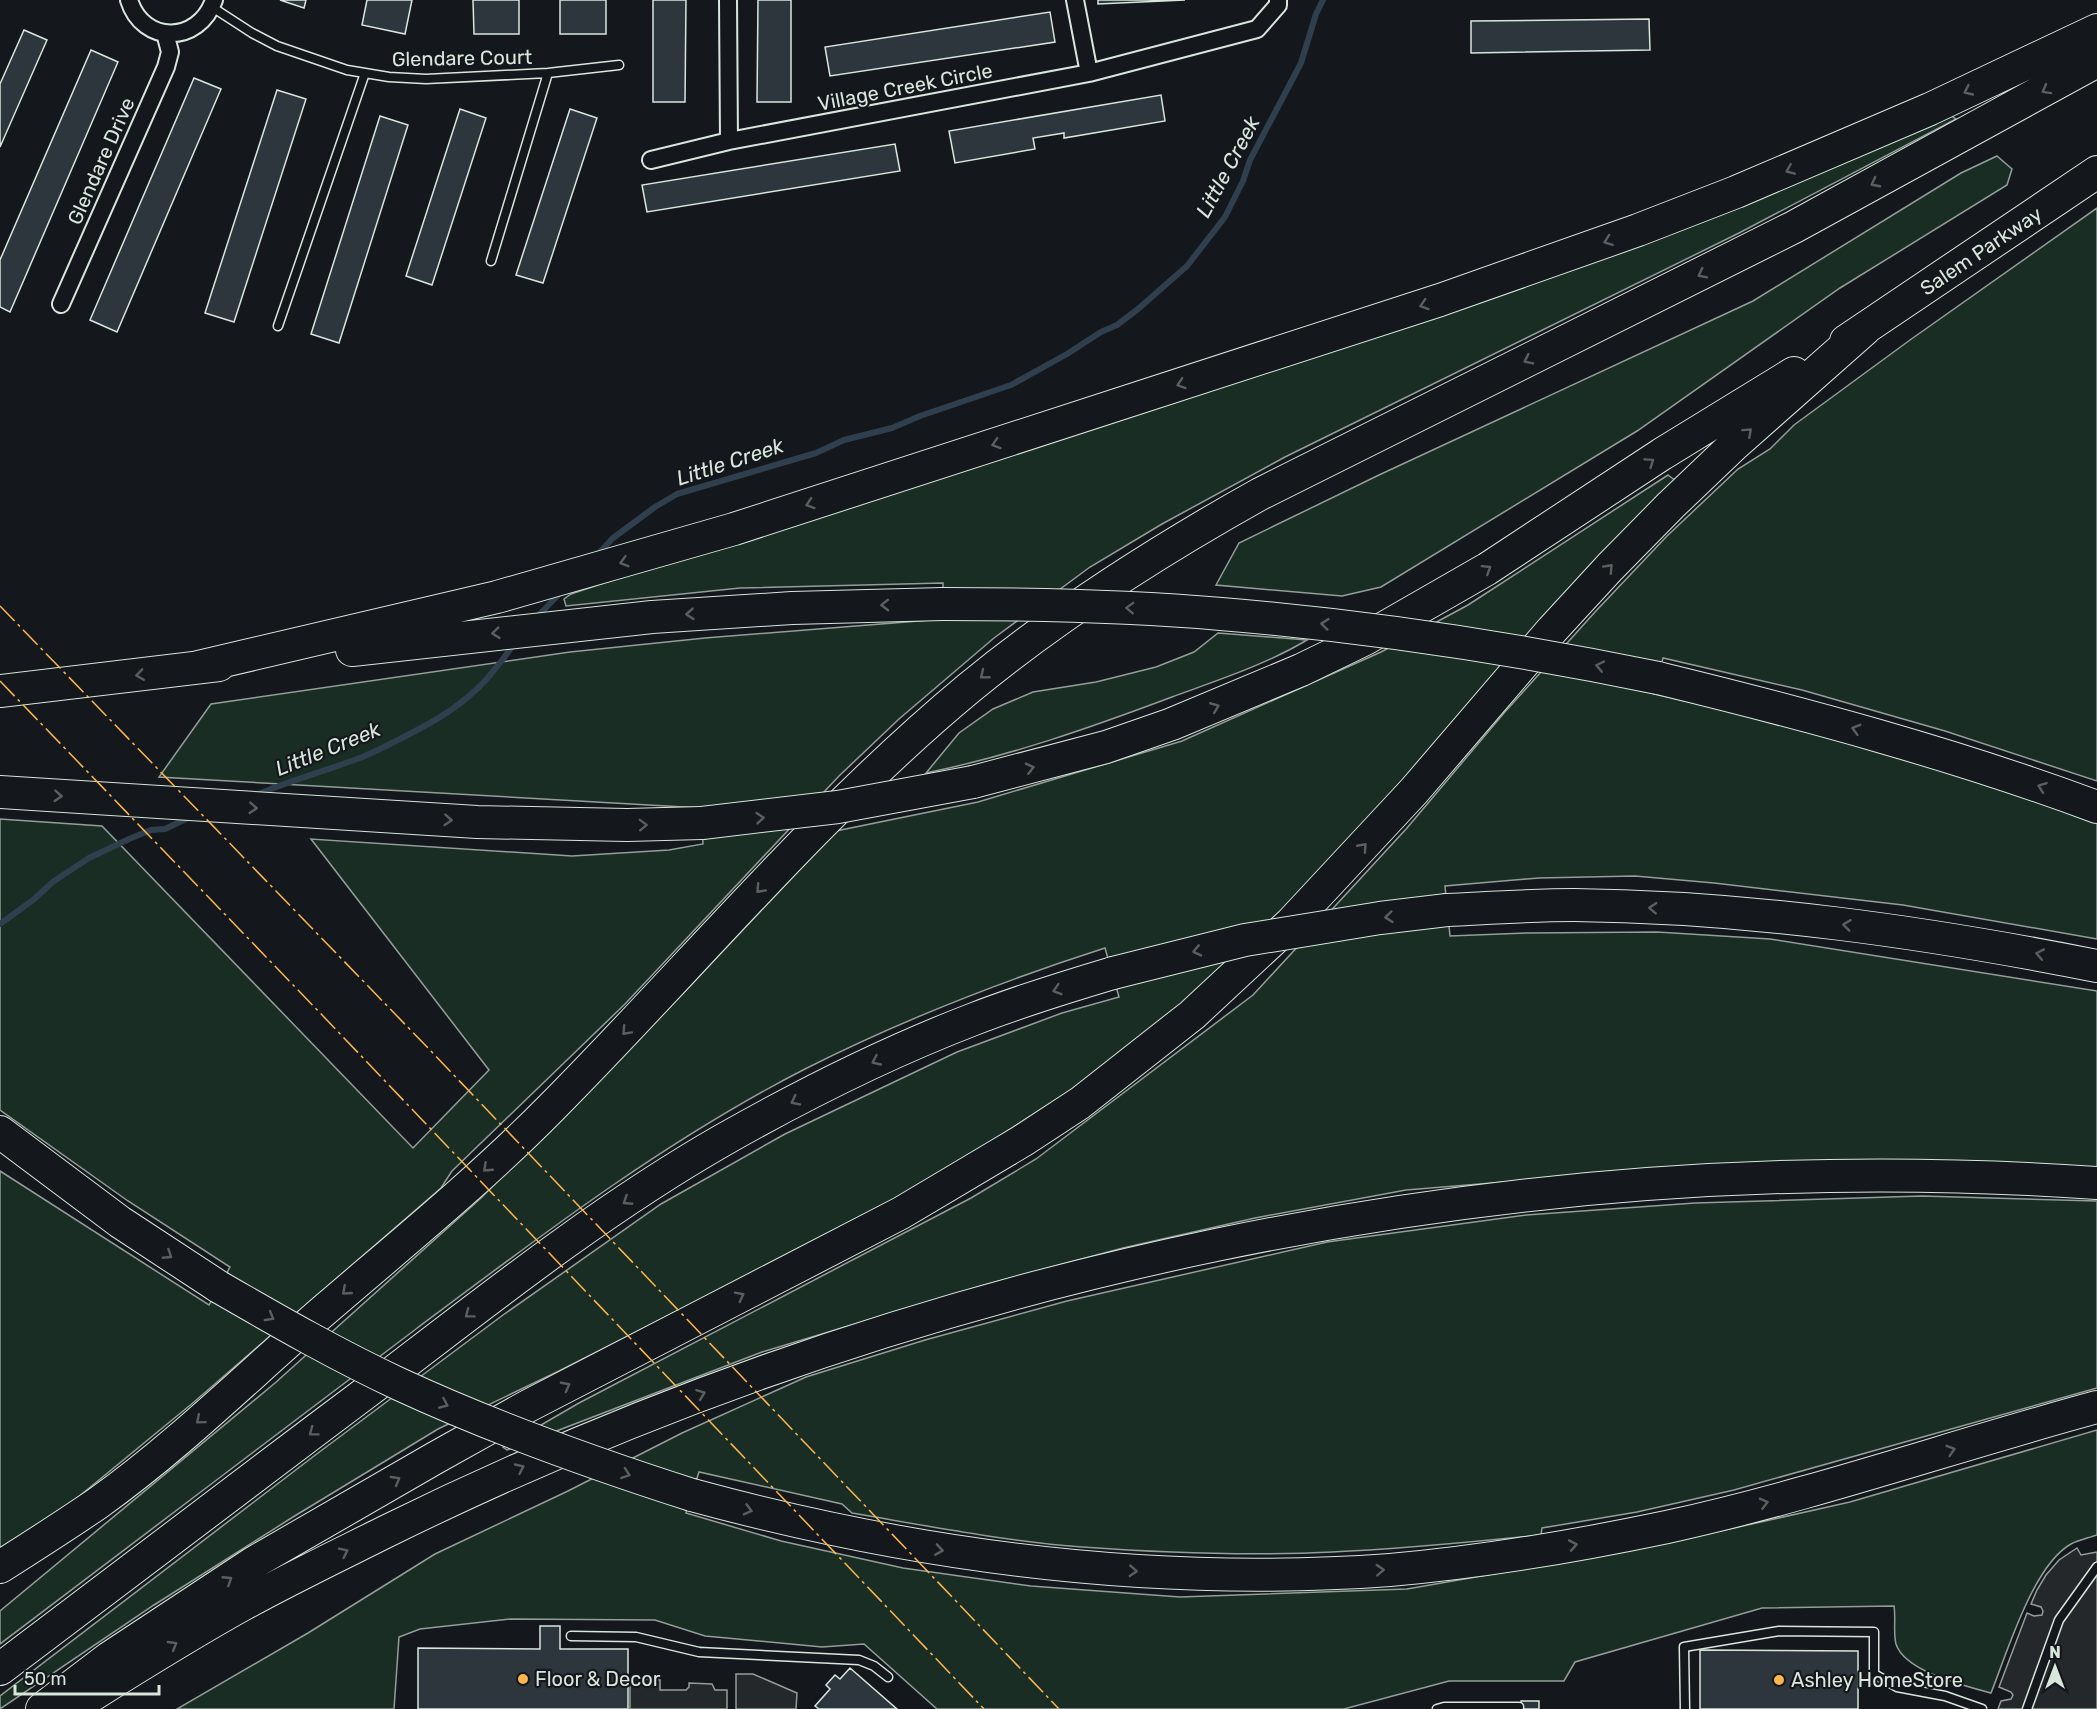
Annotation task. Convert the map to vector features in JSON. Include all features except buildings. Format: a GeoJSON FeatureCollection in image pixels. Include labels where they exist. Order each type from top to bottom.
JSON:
{"type":"FeatureCollection","features":[{"type":"Feature","properties":{"kind":"highway"},"geometry":{"type":"LineString","coordinates":[[198,667],[497,597],[724,532],[1440,300],[1573,254],[1736,192],[1930,109],[2097,30]]}},
{"type":"Feature","properties":{"kind":"highway"},"geometry":{"type":"LineString","coordinates":[[0,1591],[53,1547],[100,1502],[225,1398],[471,1184],[621,1037],[863,783],[967,689],[1080,603],[1198,528],[1260,494],[1794,227],[2097,61]]}},
{"type":"Feature","properties":{"kind":"highway","name":"Salem Parkway"},"geometry":{"type":"LineString","coordinates":[[1865,329],[2097,172]]}},
{"type":"Feature","properties":{"kind":"highway"},"geometry":{"type":"LineString","coordinates":[[0,792],[477,822],[627,825],[702,823],[838,807],[973,782],[1106,747],[1172,724],[1290,675],[1365,639],[1486,569],[1662,454],[1865,329]]}},
{"type":"Feature","properties":{"kind":"highway"},"geometry":{"type":"LineString","coordinates":[[42,1709],[128,1645],[274,1551],[528,1406],[901,1212],[1022,1142],[1090,1095],[1192,1015],[1291,923],[1400,807],[1544,639],[1610,567],[1727,452],[1865,329]]}},
{"type":"Feature","properties":{"kind":"highway"},"geometry":{"type":"LineString","coordinates":[[0,691],[652,617],[792,608],[943,604],[1149,609],[1289,620],[1427,636],[1658,678],[1888,738],[2021,780],[2097,807]]}},
{"type":"Feature","properties":{"kind":"highway"},"geometry":{"type":"LineString","coordinates":[[0,1669],[508,1285],[603,1217],[662,1178],[784,1107],[910,1045],[993,1012],[1113,972],[1223,945],[1380,918],[1447,910],[1573,905],[1714,911],[1818,921],[1924,935],[2097,966]]}},
{"type":"Feature","properties":{"kind":"highway"},"geometry":{"type":"LineString","coordinates":[[0,1132],[120,1222],[219,1287],[337,1353],[463,1412],[577,1457],[692,1495],[764,1514],[901,1544],[1041,1564],[1134,1571],[1239,1575],[1380,1570],[1531,1553],[1670,1526],[1816,1490],[2097,1407]]}},
{"type":"Feature","properties":{"kind":"highway"},"geometry":{"type":"LineString","coordinates":[[0,1158],[120,1222]]}},
{"type":"Feature","properties":{"kind":"highway"},"geometry":{"type":"LineString","coordinates":[[70,1709],[243,1604],[410,1520],[527,1465],[623,1424],[807,1356],[1019,1291],[1223,1243],[1303,1228],[1429,1208],[1532,1195],[1638,1186],[1847,1177],[1953,1177],[2097,1183]]}},
{"type":"Feature","properties":{"kind":"highway"},"geometry":{"type":"LineString","coordinates":[[0,1567],[100,1502]]}},
{"type":"Feature","properties":{"kind":"street"},"geometry":{"type":"LineString","coordinates":[[129,0],[131,8],[141,22],[156,31],[165,33],[190,29],[204,19],[213,3]]}},
{"type":"Feature","properties":{"kind":"street"},"geometry":{"type":"LineString","coordinates":[[728,0],[729,141]]}},
{"type":"Feature","properties":{"kind":"street"},"geometry":{"type":"LineString","coordinates":[[1075,0],[1089,73]]}},
{"type":"Feature","properties":{"kind":"street","name":"Village Creek Circle"},"geometry":{"type":"LineString","coordinates":[[651,160],[729,141],[1089,73],[1257,29],[1278,5],[1278,0]]}},
{"type":"Feature","properties":{"kind":"street","name":"Glendare Drive"},"geometry":{"type":"LineString","coordinates":[[61,304],[166,67],[170,52],[165,33]]}},
{"type":"Feature","properties":{"kind":"lane","name":"Glendare Court"},"geometry":{"type":"LineString","coordinates":[[213,3],[252,33],[278,46],[347,70],[389,77],[426,79],[548,73],[619,65]]}},
{"type":"Feature","properties":{"kind":"lane"},"geometry":{"type":"LineString","coordinates":[[279,326],[365,73]]}},
{"type":"Feature","properties":{"kind":"lane"},"geometry":{"type":"LineString","coordinates":[[491,261],[548,73]]}},
{"type":"Feature","properties":{"kind":"lane"},"geometry":{"type":"LineString","coordinates":[[2027,1709],[2059,1620],[2097,1567]]}},
{"type":"Feature","properties":{"kind":"lane"},"geometry":{"type":"LineString","coordinates":[[1684,1709],[1684,1647],[1779,1631],[1874,1632],[1874,1674],[1897,1687],[1944,1696],[1982,1709]]}},
{"type":"Feature","properties":{"kind":"lane"},"geometry":{"type":"LineString","coordinates":[[571,1636],[636,1637],[699,1652],[859,1660],[874,1666],[888,1677]]}},
{"type":"Feature","properties":{"kind":"lane"},"geometry":{"type":"LineString","coordinates":[[1437,1709],[1444,1707],[1519,1707]]}},
{"type":"Feature","properties":{"kind":"green space"},"geometry":{"type":"Polygon","coordinates":[[[1950,115],[1956,119],[1739,233],[1285,457],[1162,524],[1090,567],[994,638],[899,719],[839,776],[625,1004],[452,1171],[441,1188],[194,1402],[32,1535],[0,1556],[0,1171],[209,1305],[230,1267],[128,1201],[0,1110],[0,819],[102,826],[413,1148],[489,1070],[311,839],[572,856],[669,850],[703,844],[701,808],[159,777],[211,704],[570,652],[705,638],[943,619],[943,583],[740,588],[566,606],[564,599],[571,594],[1710,216],[1950,115]]]}},
{"type":"Feature","properties":{"kind":"green space"},"geometry":{"type":"Polygon","coordinates":[[[1997,156],[2012,169],[2007,185],[1840,288],[1637,431],[1381,587],[1342,596],[1216,585],[1239,543],[1379,475],[1753,301],[1961,173],[1997,156]]]}},
{"type":"Feature","properties":{"kind":"green space"},"geometry":{"type":"Polygon","coordinates":[[[2097,208],[2097,781],[1945,731],[1802,690],[1663,658],[1654,694],[1733,712],[1970,776],[2097,822],[2097,939],[1903,905],[1635,876],[1539,878],[1445,886],[1450,936],[1657,932],[1770,939],[2097,991],[2097,1169],[1884,1161],[1742,1163],[1406,1190],[1255,1218],[1123,1248],[984,1285],[762,1352],[507,1450],[503,1447],[579,1403],[971,1198],[1036,1159],[1253,995],[1407,828],[1504,713],[1595,612],[1667,536],[1738,469],[1770,449],[1794,425],[1910,340],[2097,208]]]}},
{"type":"Feature","properties":{"kind":"green space"},"geometry":{"type":"Polygon","coordinates":[[[1668,475],[1676,481],[1340,853],[1219,975],[1088,1080],[904,1196],[559,1371],[438,1429],[154,1605],[0,1709],[0,1696],[314,1456],[503,1315],[661,1204],[785,1134],[957,1052],[1062,1013],[1119,997],[1105,948],[990,988],[915,1018],[805,1069],[753,1097],[654,1158],[510,1259],[0,1644],[0,1611],[275,1383],[481,1198],[692,984],[836,831],[978,802],[1182,741],[1381,652],[1468,605],[1668,475]]]}},
{"type":"Feature","properties":{"kind":"green space"},"geometry":{"type":"Polygon","coordinates":[[[1218,633],[1307,640],[1241,672],[1112,719],[1020,749],[926,773],[959,733],[993,709],[1033,692],[1096,682],[1156,667],[1194,652],[1218,633]]]}},
{"type":"Feature","properties":{"kind":"green space"},"geometry":{"type":"Polygon","coordinates":[[[1922,1196],[2097,1201],[2097,1388],[1734,1490],[1637,1512],[1542,1528],[1541,1535],[1437,1545],[1332,1552],[1238,1554],[1082,1547],[967,1533],[852,1513],[842,1504],[699,1472],[686,1513],[781,1541],[903,1568],[1031,1586],[1180,1597],[1407,1589],[1658,1545],[1850,1502],[2097,1430],[2097,1535],[2071,1544],[2057,1555],[2045,1571],[2023,1611],[1991,1693],[1923,1670],[1902,1654],[1896,1644],[1894,1606],[1762,1608],[1575,1662],[1564,1681],[1449,1681],[1344,1709],[937,1709],[864,1644],[822,1647],[705,1636],[655,1620],[511,1619],[420,1629],[399,1637],[394,1709],[177,1709],[308,1633],[435,1554],[568,1491],[682,1433],[806,1377],[925,1340],[1067,1301],[1327,1242],[1526,1215],[1695,1203],[1922,1196]]]}},
{"type":"Feature","properties":{"kind":"shaded area"},"geometry":{"type":"Polygon","coordinates":[[[2077,1548],[2081,1555],[2097,1552],[2097,1709],[1998,1709],[2001,1701],[2011,1699],[2013,1695],[1999,1687],[2027,1613],[2034,1616],[2042,1615],[2041,1607],[2031,1604],[2037,1590],[2059,1560],[2077,1548]]]}},
{"type":"Feature","properties":{"kind":"shaded area"},"geometry":{"type":"Polygon","coordinates":[[[736,1674],[753,1674],[797,1693],[796,1709],[736,1709],[736,1674]]]}},
{"type":"Feature","properties":{"kind":"shaded area"},"geometry":{"type":"Polygon","coordinates":[[[630,1678],[660,1680],[660,1690],[686,1690],[689,1683],[712,1684],[715,1690],[727,1690],[727,1709],[630,1709],[630,1678]]]}},
{"type":"Feature","properties":{"kind":"waterway","name":"Little Creek"},"geometry":{"type":"LineString","coordinates":[[596,556],[613,538],[677,494],[816,453],[844,440],[892,428],[1011,385],[1117,325],[1138,309],[1187,266],[1225,217],[1243,181],[1250,160],[1301,63],[1316,14],[1323,0]]}},
{"type":"Feature","properties":{"kind":"waterway","name":"Little Creek"},"geometry":{"type":"LineString","coordinates":[[536,618],[562,591]]}},
{"type":"Feature","properties":{"kind":"waterway","name":"Little Creek"},"geometry":{"type":"LineString","coordinates":[[254,796],[366,756],[438,718],[478,688],[516,642]]}},
{"type":"Feature","properties":{"kind":"waterway","name":"Little Creek"},"geometry":{"type":"LineString","coordinates":[[0,924],[54,881],[89,858],[151,830],[165,829],[190,817]]}},
{"type":"Feature","properties":{"kind":"power"},"geometry":{"type":"LineString","coordinates":[[0,606],[428,1048],[1059,1709]]}},
{"type":"Feature","properties":{"kind":"power"},"geometry":{"type":"LineString","coordinates":[[0,681],[984,1709]]}},
{"type":"Feature","properties":{"kind":"place","name":"Floor & Decor"},"geometry":{"type":"Point","coordinates":[523,1679]}},
{"type":"Feature","properties":{"kind":"place","name":"Ashley HomeStore"},"geometry":{"type":"Point","coordinates":[1779,1680]}}]}
